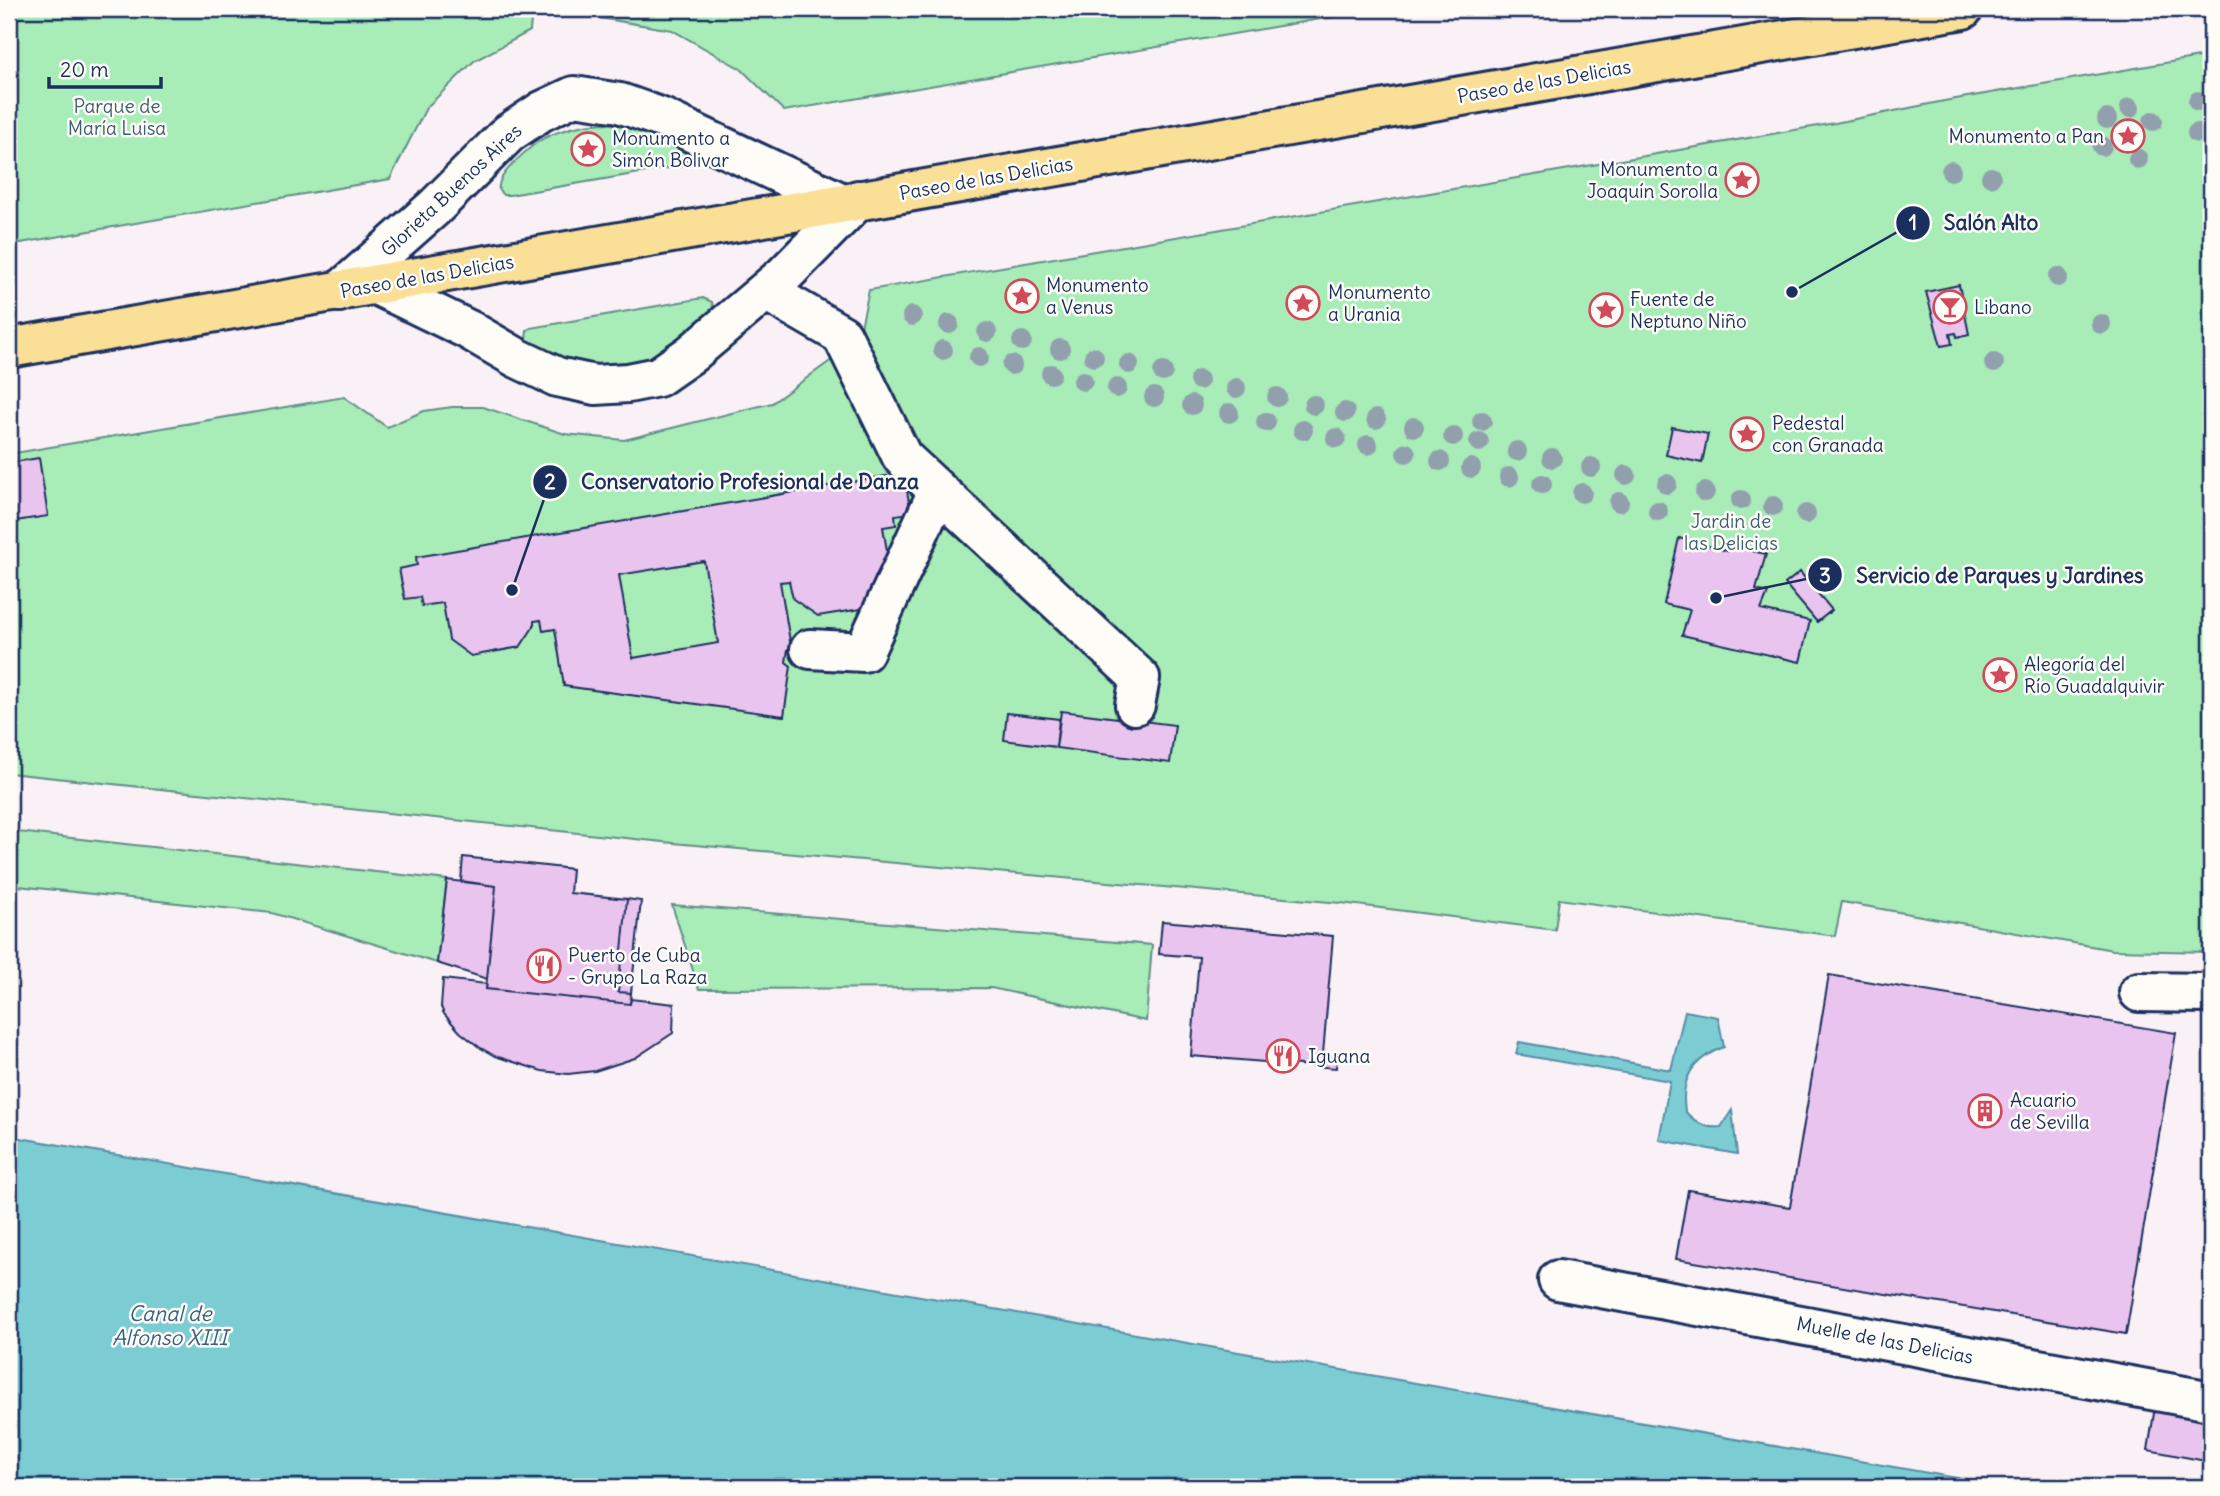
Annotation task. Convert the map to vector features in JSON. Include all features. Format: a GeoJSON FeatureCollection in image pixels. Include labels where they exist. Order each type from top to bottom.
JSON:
{"type":"FeatureCollection","features":[{"type":"Feature","properties":{"kind":"main road","name":"Paseo de las Delicias"},"geometry":{"type":"LineString","coordinates":[[9,348],[1963,9]]}},
{"type":"Feature","properties":{"kind":"street","name":"Glorieta Buenos Aires"},"geometry":{"type":"LineString","coordinates":[[339,292],[435,207],[509,133],[542,111],[575,96],[620,103],[662,118],[849,201],[783,276],[691,354],[658,377],[628,383],[595,386],[557,377],[376,285]]}},
{"type":"Feature","properties":{"kind":"street"},"geometry":{"type":"LineString","coordinates":[[766,290],[842,335],[902,457],[1140,678],[1135,705]]}},
{"type":"Feature","properties":{"kind":"street"},"geometry":{"type":"LineString","coordinates":[[810,649],[864,652],[939,491]]}},
{"type":"Feature","properties":{"kind":"street"},"geometry":{"type":"LineString","coordinates":[[2139,992],[2211,993]]}},
{"type":"Feature","properties":{"kind":"street","name":"Muelle de las Delicias"},"geometry":{"type":"LineString","coordinates":[[1559,1280],[2211,1401]]}},
{"type":"Feature","properties":{"kind":"green space","name":"Parque de María Luisa"},"geometry":{"type":"Polygon","coordinates":[[[9,9],[532,9],[530,31],[474,61],[426,108],[390,179],[9,245],[9,9]]]}},
{"type":"Feature","properties":{"kind":"green space"},"geometry":{"type":"Polygon","coordinates":[[[597,9],[1379,9],[784,111],[741,69],[672,30],[600,18],[597,9]]]}},
{"type":"Feature","properties":{"kind":"green space","name":"Jardin de las Delicias"},"geometry":{"type":"Polygon","coordinates":[[[2211,55],[2211,952],[2113,950],[1842,902],[1835,936],[1559,899],[1555,930],[1341,903],[673,843],[9,773],[9,454],[344,397],[387,427],[424,411],[483,407],[565,434],[624,440],[772,403],[858,341],[869,290],[1835,123],[1944,101],[2211,55]]]}},
{"type":"Feature","properties":{"kind":"green space"},"geometry":{"type":"Polygon","coordinates":[[[603,123],[626,126],[657,136],[685,153],[687,160],[681,166],[510,195],[503,195],[500,191],[499,185],[505,173],[539,141],[565,130],[603,123]]]}},
{"type":"Feature","properties":{"kind":"green space"},"geometry":{"type":"Polygon","coordinates":[[[703,298],[712,302],[710,315],[668,350],[638,365],[622,368],[588,366],[555,356],[526,340],[527,330],[531,328],[703,298]]]}},
{"type":"Feature","properties":{"kind":"green space"},"geometry":{"type":"Polygon","coordinates":[[[9,831],[447,880],[437,963],[272,913],[9,885],[9,831]]]}},
{"type":"Feature","properties":{"kind":"green space"},"geometry":{"type":"Polygon","coordinates":[[[672,905],[1152,945],[1146,1021],[991,988],[699,989],[672,905]]]}},
{"type":"Feature","properties":{"kind":"water"},"geometry":{"type":"Polygon","coordinates":[[[1685,1011],[1718,1017],[1724,1047],[1704,1057],[1691,1071],[1685,1089],[1685,1111],[1701,1124],[1721,1127],[1732,1110],[1737,1154],[1659,1140],[1670,1081],[1516,1054],[1519,1042],[1671,1070],[1685,1011]]]}},
{"type":"Feature","properties":{"kind":"water","name":"Canal de Alfonso XIII"},"geometry":{"type":"Polygon","coordinates":[[[9,1136],[2008,1487],[9,1487],[9,1136]]]}},
{"type":"Feature","properties":{"kind":"building"},"geometry":{"type":"Polygon","coordinates":[[[1959,285],[1969,334],[1957,337],[1956,333],[1950,334],[1952,344],[1941,346],[1926,292],[1959,285]]]}},
{"type":"Feature","properties":{"kind":"building"},"geometry":{"type":"Polygon","coordinates":[[[1672,427],[1708,434],[1702,463],[1666,455],[1672,427]]]}},
{"type":"Feature","properties":{"kind":"building"},"geometry":{"type":"Polygon","coordinates":[[[39,458],[48,516],[9,522],[9,463],[39,458]]]}},
{"type":"Feature","properties":{"kind":"building"},"geometry":{"type":"Polygon","coordinates":[[[887,476],[889,482],[905,480],[911,513],[895,515],[896,525],[883,527],[892,580],[873,607],[818,616],[793,599],[789,581],[780,582],[791,647],[788,649],[786,662],[791,666],[784,716],[564,686],[555,629],[543,631],[541,620],[534,621],[534,626],[520,647],[471,656],[449,640],[443,603],[422,606],[420,597],[405,599],[399,569],[417,565],[416,557],[887,476]],[[704,561],[619,575],[633,658],[718,643],[704,561]]]}},
{"type":"Feature","properties":{"kind":"building"},"geometry":{"type":"Polygon","coordinates":[[[1679,538],[1727,551],[1728,546],[1766,554],[1756,590],[1768,593],[1761,610],[1810,621],[1800,662],[1682,635],[1690,610],[1664,604],[1679,538]]]}},
{"type":"Feature","properties":{"kind":"building"},"geometry":{"type":"Polygon","coordinates":[[[1800,572],[1832,610],[1817,622],[1785,584],[1800,572]]]}},
{"type":"Feature","properties":{"kind":"building"},"geometry":{"type":"Polygon","coordinates":[[[1061,711],[1175,725],[1170,763],[1056,748],[1061,711]]]}},
{"type":"Feature","properties":{"kind":"building"},"geometry":{"type":"Polygon","coordinates":[[[1007,713],[1059,719],[1056,747],[1004,740],[1007,713]]]}},
{"type":"Feature","properties":{"kind":"building"},"geometry":{"type":"Polygon","coordinates":[[[463,857],[572,869],[570,893],[627,899],[618,992],[631,993],[630,1004],[486,989],[496,886],[461,881],[463,857]]]}},
{"type":"Feature","properties":{"kind":"building"},"geometry":{"type":"Polygon","coordinates":[[[447,880],[496,886],[487,979],[437,963],[447,880]]]}},
{"type":"Feature","properties":{"kind":"building"},"geometry":{"type":"Polygon","coordinates":[[[627,899],[641,901],[631,993],[618,992],[627,899]]]}},
{"type":"Feature","properties":{"kind":"building"},"geometry":{"type":"Polygon","coordinates":[[[1162,921],[1333,936],[1323,1054],[1337,1055],[1336,1068],[1191,1056],[1199,957],[1159,954],[1162,921]]]}},
{"type":"Feature","properties":{"kind":"building","name":"Acuario de Sevilla"},"geometry":{"type":"Polygon","coordinates":[[[1829,975],[2176,1033],[2126,1334],[1676,1259],[1688,1190],[1790,1207],[1829,975]]]}},
{"type":"Feature","properties":{"kind":"building"},"geometry":{"type":"Polygon","coordinates":[[[443,979],[487,984],[486,989],[630,1004],[631,999],[674,1004],[673,1033],[635,1058],[595,1071],[568,1074],[542,1071],[495,1056],[460,1032],[441,1007],[443,979]]]}},
{"type":"Feature","properties":{"kind":"building"},"geometry":{"type":"Polygon","coordinates":[[[2155,1407],[2211,1416],[2211,1462],[2148,1450],[2155,1407]]]}},
{"type":"Feature","properties":{"kind":"place","name":"Monumento a Pan"},"geometry":{"type":"Point","coordinates":[2128,136]}},
{"type":"Feature","properties":{"kind":"place","name":"Monumento a Simón Bolivar"},"geometry":{"type":"Point","coordinates":[588,149]}},
{"type":"Feature","properties":{"kind":"place","name":"Monumento a Joaquín Sorolla"},"geometry":{"type":"Point","coordinates":[1742,180]}},
{"type":"Feature","properties":{"kind":"place","name":"Salón Alto"},"geometry":{"type":"Point","coordinates":[1792,292]}},
{"type":"Feature","properties":{"kind":"place","name":"Monumento a Venus"},"geometry":{"type":"Point","coordinates":[1022,296]}},
{"type":"Feature","properties":{"kind":"place","name":"Monumento a Urania"},"geometry":{"type":"Point","coordinates":[1303,303]}},
{"type":"Feature","properties":{"kind":"place","name":"Libano"},"geometry":{"type":"Point","coordinates":[1950,307]}},
{"type":"Feature","properties":{"kind":"place","name":"Fuente de Neptuno Niño"},"geometry":{"type":"Point","coordinates":[1606,310]}},
{"type":"Feature","properties":{"kind":"place","name":"Pedestal con Granada"},"geometry":{"type":"Point","coordinates":[1747,434]}},
{"type":"Feature","properties":{"kind":"place","name":"Conservatorio Profesional de Danza"},"geometry":{"type":"Point","coordinates":[512,590]}},
{"type":"Feature","properties":{"kind":"place","name":"Servicio de Parques y Jardines"},"geometry":{"type":"Point","coordinates":[1716,598]}},
{"type":"Feature","properties":{"kind":"place","name":"Alegoría del Río Guadalquivir"},"geometry":{"type":"Point","coordinates":[2000,675]}},
{"type":"Feature","properties":{"kind":"place","name":"Puerto de Cuba - Grupo La Raza"},"geometry":{"type":"Point","coordinates":[544,966]}},
{"type":"Feature","properties":{"kind":"place","name":"Iguana"},"geometry":{"type":"Point","coordinates":[1283,1056]}},
{"type":"Feature","properties":{"kind":"place","name":"Acuario de Sevilla"},"geometry":{"type":"Point","coordinates":[1985,1111]}}]}
